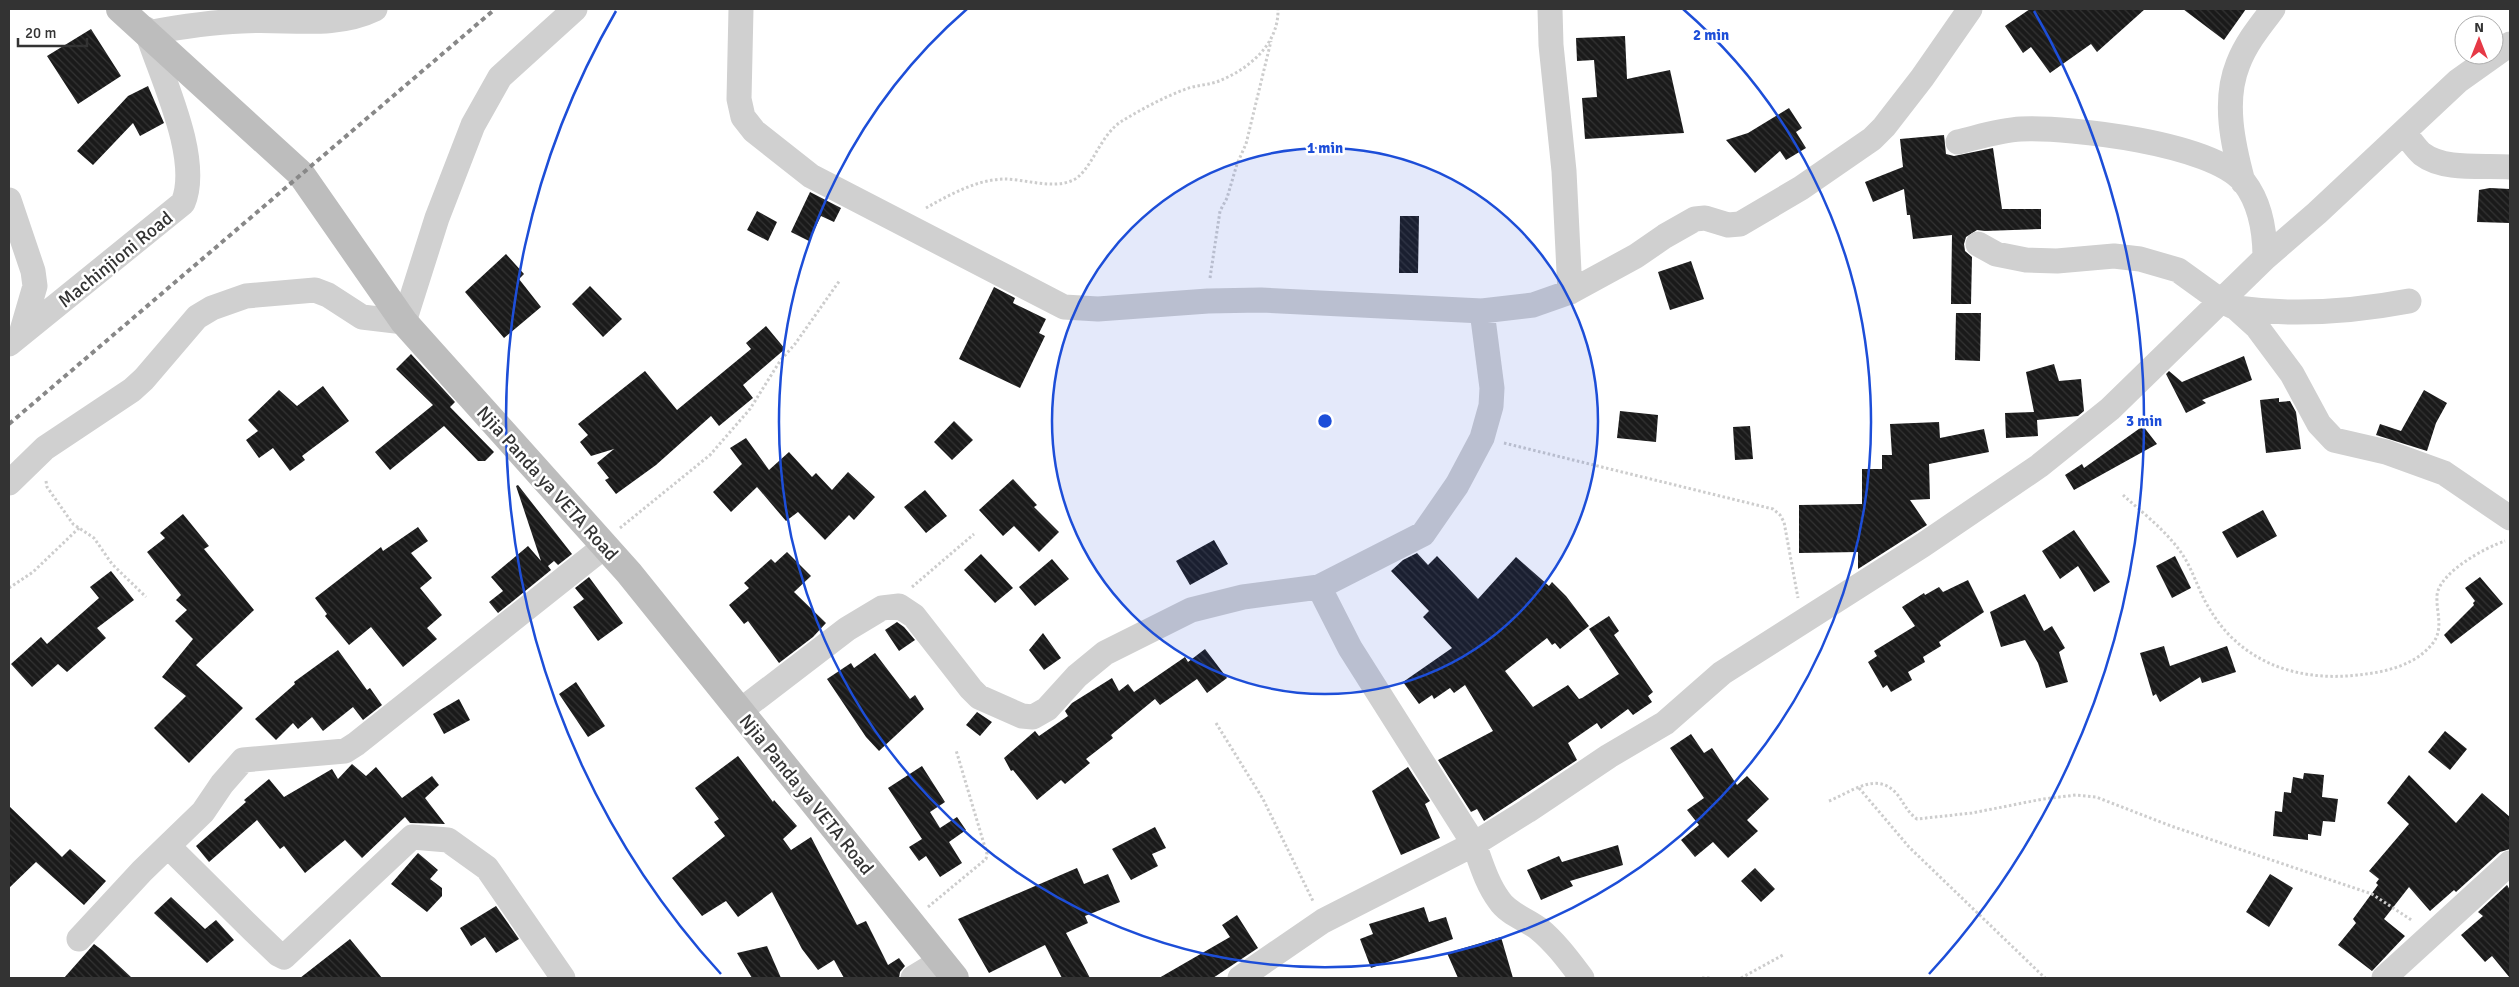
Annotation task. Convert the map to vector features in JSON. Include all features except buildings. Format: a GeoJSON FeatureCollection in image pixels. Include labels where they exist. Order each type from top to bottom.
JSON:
{"type":"FeatureCollection","features":[{"type":"Feature","properties":{"kind":"street","name":"Njia Panda ya VETA Road"},"geometry":{"type":"LineString","coordinates":[[120,9],[143,21],[300,174],[404,322],[604,544],[948,969]]}},
{"type":"Feature","properties":{"kind":"street"},"geometry":{"type":"LineString","coordinates":[[143,21],[190,25],[243,20],[327,22],[358,17],[375,9]]}},
{"type":"Feature","properties":{"kind":"street"},"geometry":{"type":"LineString","coordinates":[[9,483],[45,448],[144,380],[197,317],[212,308],[246,296],[315,290],[328,295],[362,317],[404,322],[437,218],[473,125],[500,78],[574,9]]}},
{"type":"Feature","properties":{"kind":"street"},"geometry":{"type":"LineString","coordinates":[[741,9],[739,99],[743,117],[754,131],[811,176],[1064,307],[1098,309],[1208,301],[1261,300],[1482,311],[1533,305],[1570,292],[1636,256],[1694,219],[1705,218],[1728,226],[1740,224],[1801,188],[1872,139],[1901,106],[1970,9]]}},
{"type":"Feature","properties":{"kind":"street"},"geometry":{"type":"LineString","coordinates":[[1550,9],[1551,45],[1564,171],[1570,292]]}},
{"type":"Feature","properties":{"kind":"street"},"geometry":{"type":"LineString","coordinates":[[2243,182],[2235,151],[2231,122],[2231,92],[2237,65],[2249,40],[2274,9]]}},
{"type":"Feature","properties":{"kind":"street","name":"Machinjioni Road"},"geometry":{"type":"LineString","coordinates":[[15,339],[183,203],[187,182],[184,139],[143,21]]}},
{"type":"Feature","properties":{"kind":"street"},"geometry":{"type":"LineString","coordinates":[[1240,978],[1323,921],[1474,844],[1528,811],[1608,756],[1665,723],[1722,673],[1931,540],[2075,438],[2229,304],[2265,258],[2404,133],[2458,81],[2510,44]]}},
{"type":"Feature","properties":{"kind":"street"},"geometry":{"type":"LineString","coordinates":[[1958,142],[2019,129],[2048,128],[2140,140],[2191,154],[2224,166],[2243,182],[2256,202],[2265,233],[2265,258]]}},
{"type":"Feature","properties":{"kind":"street"},"geometry":{"type":"LineString","coordinates":[[2404,133],[2422,153],[2434,160],[2463,165],[2510,166]]}},
{"type":"Feature","properties":{"kind":"street"},"geometry":{"type":"LineString","coordinates":[[9,200],[33,271],[35,286],[15,339]]}},
{"type":"Feature","properties":{"kind":"street"},"geometry":{"type":"LineString","coordinates":[[1978,244],[1996,254],[2026,260],[2057,261],[2114,256],[2140,259],[2178,270],[2229,304],[2257,327],[2286,366],[2308,408],[2325,433],[2334,440],[2386,452],[2444,474],[2510,518]]}},
{"type":"Feature","properties":{"kind":"street"},"geometry":{"type":"LineString","coordinates":[[2229,304],[2274,313],[2302,314],[2366,309],[2409,301]]}},
{"type":"Feature","properties":{"kind":"street"},"geometry":{"type":"LineString","coordinates":[[740,711],[847,629],[882,608],[894,606],[903,608],[914,616],[979,697],[1027,718],[1033,717],[1047,709],[1077,676],[1106,653],[1191,610],[1242,597],[1320,587],[1423,534],[1456,485],[1482,438],[1491,406],[1492,388],[1482,311]]}},
{"type":"Feature","properties":{"kind":"street"},"geometry":{"type":"LineString","coordinates":[[79,939],[203,812],[222,784],[244,760],[345,751],[604,544]]}},
{"type":"Feature","properties":{"kind":"street"},"geometry":{"type":"LineString","coordinates":[[1320,587],[1350,648],[1474,844],[1484,872],[1499,901],[1510,911],[1539,929],[1557,946],[1582,978]]}},
{"type":"Feature","properties":{"kind":"street"},"geometry":{"type":"LineString","coordinates":[[168,846],[254,932],[278,954],[284,957],[409,839],[416,836],[448,840],[487,868],[563,978]]}},
{"type":"Feature","properties":{"kind":"street"},"geometry":{"type":"LineString","coordinates":[[2384,978],[2510,863]]}},
{"type":"Feature","properties":{"kind":"street"},"geometry":{"type":"LineString","coordinates":[[913,978],[948,969]]}},
{"type":"Feature","properties":{"kind":"path"},"geometry":{"type":"LineString","coordinates":[[1208,301],[1213,244],[1220,211],[1227,198],[1237,164],[1246,144],[1278,9]]}},
{"type":"Feature","properties":{"kind":"path"},"geometry":{"type":"LineString","coordinates":[[892,219],[919,212],[959,190],[989,181],[1005,179],[1066,183],[1074,180],[1082,176],[1102,140],[1119,123],[1187,88],[1219,81],[1237,71],[1257,59],[1273,34]]}},
{"type":"Feature","properties":{"kind":"path"},"geometry":{"type":"LineString","coordinates":[[604,544],[710,455],[750,408],[780,361],[840,280]]}},
{"type":"Feature","properties":{"kind":"path"},"geometry":{"type":"LineString","coordinates":[[1482,438],[1773,509],[1784,522],[1803,621]]}},
{"type":"Feature","properties":{"kind":"path"},"geometry":{"type":"LineString","coordinates":[[45,448],[47,488],[73,524],[94,538],[112,564],[146,597]]}},
{"type":"Feature","properties":{"kind":"path"},"geometry":{"type":"LineString","coordinates":[[2123,495],[2168,537],[2183,556],[2209,609],[2234,639],[2252,654],[2280,668],[2300,674],[2322,677],[2386,672],[2420,655],[2432,644],[2438,634],[2436,594],[2442,581],[2465,562],[2493,545],[2510,539]]}},
{"type":"Feature","properties":{"kind":"path"},"geometry":{"type":"LineString","coordinates":[[9,588],[33,572],[79,528]]}},
{"type":"Feature","properties":{"kind":"path"},"geometry":{"type":"LineString","coordinates":[[894,606],[910,588],[974,534]]}},
{"type":"Feature","properties":{"kind":"path"},"geometry":{"type":"LineString","coordinates":[[1216,723],[1263,799],[1323,921]]}},
{"type":"Feature","properties":{"kind":"path"},"geometry":{"type":"LineString","coordinates":[[910,922],[986,859],[987,854],[956,750]]}},
{"type":"Feature","properties":{"kind":"path"},"geometry":{"type":"LineString","coordinates":[[1829,801],[1876,781],[1886,784],[1898,795],[1910,814],[1917,819],[1972,813],[2042,799],[2076,795],[2096,797],[2201,836],[2372,894],[2399,910],[2431,936]]}},
{"type":"Feature","properties":{"kind":"path"},"geometry":{"type":"LineString","coordinates":[[1859,788],[1909,847],[2045,978]]}},
{"type":"Feature","properties":{"kind":"path"},"geometry":{"type":"LineString","coordinates":[[1741,978],[1783,955]]}},
{"type":"Feature","properties":{"kind":"path"},"geometry":{"type":"LineString","coordinates":[[1702,978],[1711,978]]}},
{"type":"Feature","properties":{"kind":"railway"},"geometry":{"type":"LineString","coordinates":[[9,424],[495,9]]}}]}
